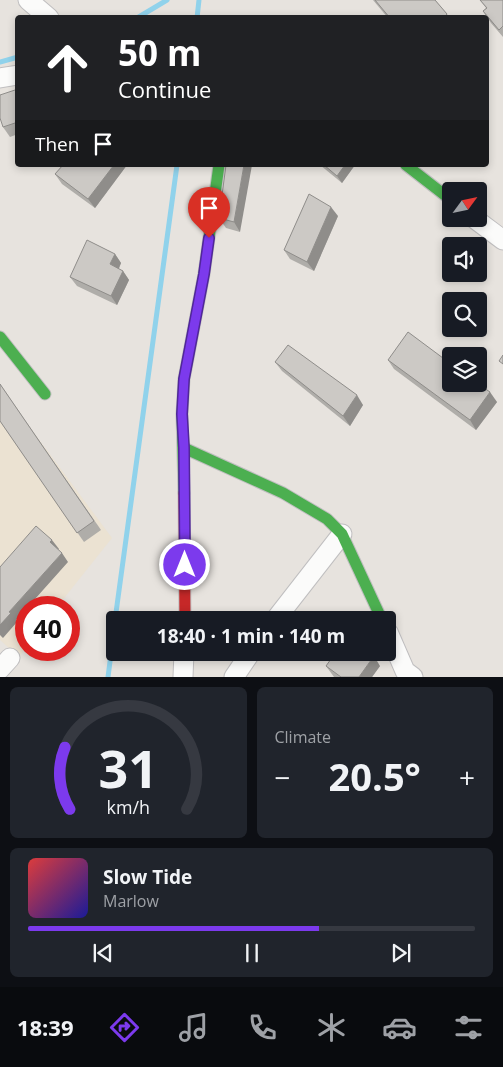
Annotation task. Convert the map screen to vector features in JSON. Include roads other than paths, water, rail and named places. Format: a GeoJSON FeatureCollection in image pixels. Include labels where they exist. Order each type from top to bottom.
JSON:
{"type":"FeatureCollection","features":[{"type":"Feature","properties":{"kind":"street"},"geometry":{"type":"LineString","coordinates":[[28,0],[46,15]]}},
{"type":"Feature","properties":{"kind":"street"},"geometry":{"type":"LineString","coordinates":[[0,78],[15,75]]}},
{"type":"Feature","properties":{"kind":"street"},"geometry":{"type":"LineString","coordinates":[[185,611],[182,414],[184,379],[204,274],[219,167]]}},
{"type":"Feature","properties":{"kind":"street"},"geometry":{"type":"LineString","coordinates":[[409,167],[442,193]]}},
{"type":"Feature","properties":{"kind":"street"},"geometry":{"type":"LineString","coordinates":[[487,228],[503,240]]}},
{"type":"Feature","properties":{"kind":"street"},"geometry":{"type":"LineString","coordinates":[[0,337],[45,394]]}},
{"type":"Feature","properties":{"kind":"street"},"geometry":{"type":"LineString","coordinates":[[184,448],[283,493],[327,519],[342,534],[378,611]]}},
{"type":"Feature","properties":{"kind":"street"},"geometry":{"type":"LineString","coordinates":[[282,611],[342,534]]}},
{"type":"Feature","properties":{"kind":"street"},"geometry":{"type":"LineString","coordinates":[[396,651],[406,675]]}},
{"type":"Feature","properties":{"kind":"street"},"geometry":{"type":"LineString","coordinates":[[183,677],[184,661]]}},
{"type":"Feature","properties":{"kind":"street"},"geometry":{"type":"LineString","coordinates":[[234,677],[245,661]]}},
{"type":"Feature","properties":{"kind":"waterway"},"geometry":{"type":"LineString","coordinates":[[142,15],[167,0]]}},
{"type":"Feature","properties":{"kind":"waterway"},"geometry":{"type":"LineString","coordinates":[[197,15],[199,0]]}},
{"type":"Feature","properties":{"kind":"waterway"},"geometry":{"type":"LineString","coordinates":[[0,62],[15,58]]}},
{"type":"Feature","properties":{"kind":"waterway"},"geometry":{"type":"LineString","coordinates":[[116,611],[177,167]]}},
{"type":"Feature","properties":{"kind":"waterway"},"geometry":{"type":"LineString","coordinates":[[108,677],[110,661]]}}]}
